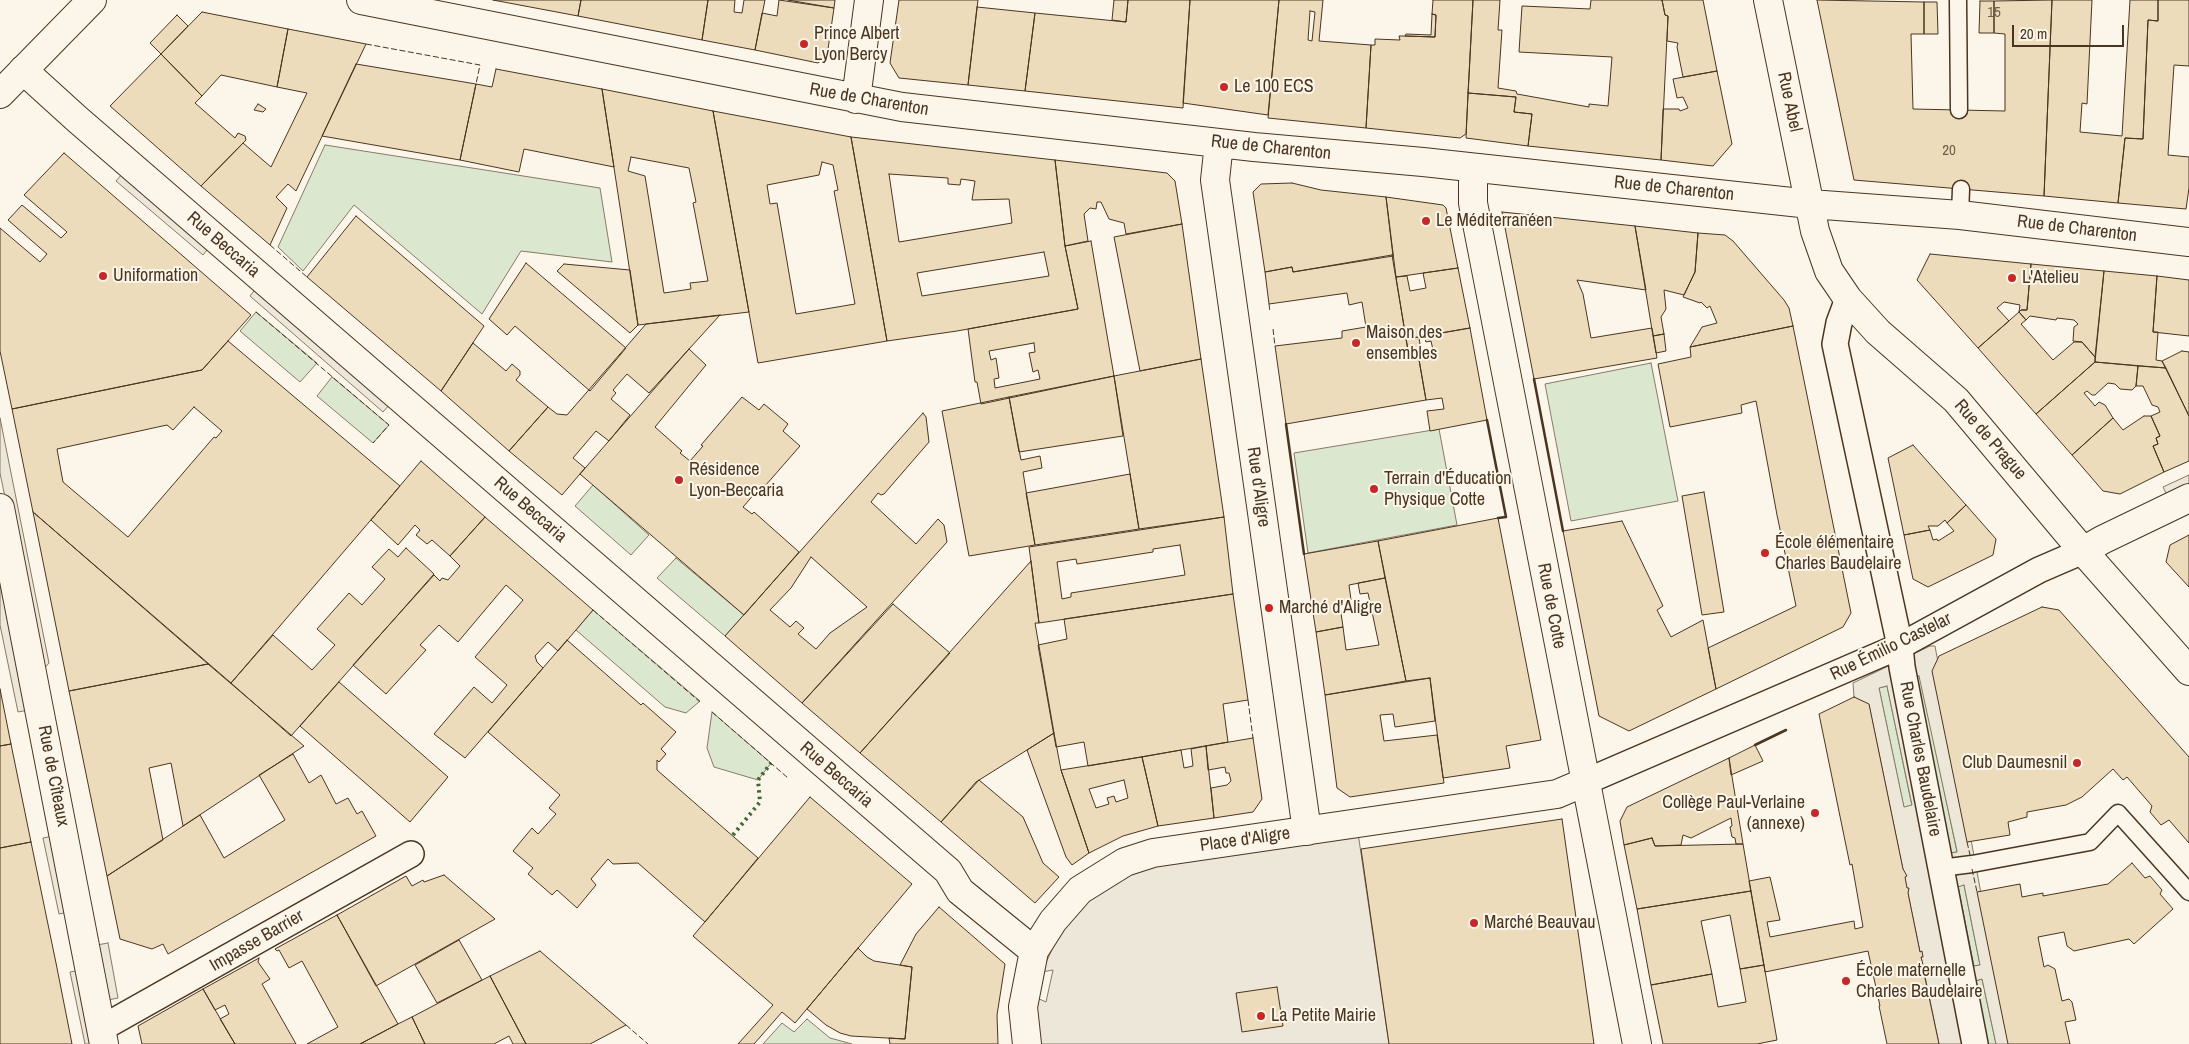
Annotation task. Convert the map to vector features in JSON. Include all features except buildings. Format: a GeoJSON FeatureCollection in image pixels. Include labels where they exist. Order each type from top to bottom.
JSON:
{"type":"FeatureCollection","features":[{"type":"Feature","properties":{"kind":"street"},"geometry":{"type":"LineString","coordinates":[[0,94],[92,0]]}},
{"type":"Feature","properties":{"kind":"street","name":"Rue de Charenton"},"geometry":{"type":"LineString","coordinates":[[361,0],[902,108],[1810,204],[1960,202],[2189,242]]}},
{"type":"Feature","properties":{"kind":"street"},"geometry":{"type":"LineString","coordinates":[[856,99],[869,0]]}},
{"type":"Feature","properties":{"kind":"street","name":"Rue Abel"},"geometry":{"type":"LineString","coordinates":[[1768,0],[1810,204]]}},
{"type":"Feature","properties":{"kind":"street","name":"Rue Beccaria"},"geometry":{"type":"LineString","coordinates":[[24,70],[77,119],[948,871],[960,891],[1034,951]]}},
{"type":"Feature","properties":{"kind":"street","name":"Rue d'Aligre"},"geometry":{"type":"LineString","coordinates":[[1219,142],[1214,180],[1307,831]]}},
{"type":"Feature","properties":{"kind":"street","name":"Rue de Cotte"},"geometry":{"type":"LineString","coordinates":[[1473,168],[1473,203],[1637,1044]]}},
{"type":"Feature","properties":{"kind":"street","name":"Rue de Prague"},"geometry":{"type":"LineString","coordinates":[[1810,204],[1815,231],[1829,271],[1848,299],[1878,332],[1956,400],[2189,671]]}},
{"type":"Feature","properties":{"kind":"street","name":"Rue Charles Baudelaire"},"geometry":{"type":"LineString","coordinates":[[1848,299],[1839,323],[1836,344],[1900,646],[1904,677],[1975,1044]]}},
{"type":"Feature","properties":{"kind":"street","name":"Rue Émilio Castelar"},"geometry":{"type":"LineString","coordinates":[[1586,782],[1900,646],[2039,570],[2084,551],[2102,540],[2189,498]]}},
{"type":"Feature","properties":{"kind":"street","name":"Rue de Cîteaux"},"geometry":{"type":"LineString","coordinates":[[0,508],[104,1036]]}},
{"type":"Feature","properties":{"kind":"street","name":"Place d'Aligre"},"geometry":{"type":"LineString","coordinates":[[1027,1044],[1023,1007],[1034,951],[1053,921],[1080,890],[1125,862],[1153,853],[1557,794],[1586,782]]}},
{"type":"Feature","properties":{"kind":"street","name":"Impasse Barrier"},"geometry":{"type":"LineString","coordinates":[[104,1036],[410,854]]}},
{"type":"Feature","properties":{"kind":"lane"},"geometry":{"type":"LineString","coordinates":[[1958,0],[1960,110]]}},
{"type":"Feature","properties":{"kind":"lane"},"geometry":{"type":"LineString","coordinates":[[1941,868],[2090,842],[2118,812],[2189,892]]}},
{"type":"Feature","properties":{"kind":"green space"},"geometry":{"type":"Polygon","coordinates":[[[325,145],[600,188],[612,262],[521,251],[482,314],[354,205],[303,271],[278,247],[325,145]]]}},
{"type":"Feature","properties":{"kind":"green space"},"geometry":{"type":"Polygon","coordinates":[[[256,312],[317,363],[300,382],[240,331],[256,312]]]}},
{"type":"Feature","properties":{"kind":"green space"},"geometry":{"type":"Polygon","coordinates":[[[1651,363],[1678,501],[1571,521],[1545,384],[1651,363]]]}},
{"type":"Feature","properties":{"kind":"green space"},"geometry":{"type":"Polygon","coordinates":[[[332,377],[389,425],[373,443],[317,396],[332,377]]]}},
{"type":"Feature","properties":{"kind":"green space","name":"Terrain d'Éducation Physique Cotte"},"geometry":{"type":"Polygon","coordinates":[[[1439,429],[1457,525],[1308,553],[1294,453],[1439,429]]]}},
{"type":"Feature","properties":{"kind":"green space"},"geometry":{"type":"Polygon","coordinates":[[[593,485],[649,535],[631,555],[575,506],[593,485]]]}},
{"type":"Feature","properties":{"kind":"green space"},"geometry":{"type":"Polygon","coordinates":[[[676,558],[744,615],[725,636],[657,578],[676,558]]]}},
{"type":"Feature","properties":{"kind":"green space"},"geometry":{"type":"Polygon","coordinates":[[[593,610],[700,701],[686,713],[665,707],[576,630],[593,610]]]}},
{"type":"Feature","properties":{"kind":"green space"},"geometry":{"type":"Polygon","coordinates":[[[1920,676],[1957,852],[1950,853],[1913,678],[1920,676]]]}},
{"type":"Feature","properties":{"kind":"green space"},"geometry":{"type":"Polygon","coordinates":[[[1887,686],[1912,806],[1904,808],[1879,688],[1887,686]]]}},
{"type":"Feature","properties":{"kind":"green space"},"geometry":{"type":"Polygon","coordinates":[[[712,712],[771,763],[758,780],[714,767],[707,748],[712,712]]]}},
{"type":"Feature","properties":{"kind":"green space"},"geometry":{"type":"Polygon","coordinates":[[[1964,885],[1980,965],[1973,966],[1958,886],[1964,885]]]}},
{"type":"Feature","properties":{"kind":"green space"},"geometry":{"type":"Polygon","coordinates":[[[1982,979],[1996,1044],[1988,1044],[1975,981],[1982,979]]]}},
{"type":"Feature","properties":{"kind":"green space"},"geometry":{"type":"Polygon","coordinates":[[[807,1019],[830,1038],[852,1044],[763,1044],[782,1023],[794,1032],[807,1019]]]}},
{"type":"Feature","properties":{"kind":"shaded area"},"geometry":{"type":"Polygon","coordinates":[[[123,173],[210,246],[203,255],[116,181],[123,173]]]}},
{"type":"Feature","properties":{"kind":"shaded area"},"geometry":{"type":"Polygon","coordinates":[[[257,287],[390,404],[383,412],[250,296],[257,287]]]}},
{"type":"Feature","properties":{"kind":"shaded area"},"geometry":{"type":"Polygon","coordinates":[[[0,418],[49,663],[41,672],[0,473],[0,418]]]}},
{"type":"Feature","properties":{"kind":"shaded area"},"geometry":{"type":"Polygon","coordinates":[[[2189,475],[2189,487],[2168,497],[2163,487],[2189,475]]]}},
{"type":"Feature","properties":{"kind":"shaded area"},"geometry":{"type":"Polygon","coordinates":[[[0,569],[29,710],[18,712],[0,625],[0,569]]]}},
{"type":"Feature","properties":{"kind":"shaded area"},"geometry":{"type":"Polygon","coordinates":[[[1930,646],[1935,646],[2009,1044],[1996,1044],[1982,979],[1975,981],[1988,1044],[1939,1044],[1869,705],[1854,697],[1853,683],[1930,646]],[[1919,676],[1913,678],[1950,853],[1957,852],[1919,676]],[[1887,686],[1879,688],[1904,807],[1912,805],[1887,686]],[[1964,885],[1958,887],[1974,966],[1980,965],[1964,885]]]}},
{"type":"Feature","properties":{"kind":"shaded area"},"geometry":{"type":"Polygon","coordinates":[[[1358,833],[1389,1044],[1037,1044],[1034,1030],[1037,998],[1046,1002],[1053,970],[1042,972],[1053,947],[1066,926],[1085,903],[1137,870],[1165,863],[1358,833]]]}},
{"type":"Feature","properties":{"kind":"shaded area"},"geometry":{"type":"Polygon","coordinates":[[[53,836],[69,912],[59,914],[43,838],[53,836]]]}},
{"type":"Feature","properties":{"kind":"shaded area"},"geometry":{"type":"Polygon","coordinates":[[[108,943],[118,998],[108,1000],[97,945],[108,943]]]}},
{"type":"Feature","properties":{"kind":"shaded area"},"geometry":{"type":"Polygon","coordinates":[[[81,970],[96,1044],[85,1044],[70,972],[81,970]]]}},
{"type":"Feature","properties":{"kind":"hedge"},"geometry":{"type":"LineString","coordinates":[[733,835],[760,802],[758,780],[771,763]]}},
{"type":"Feature","properties":{"kind":"fence"},"geometry":{"type":"LineString","coordinates":[[366,44],[480,65],[476,84]]}},
{"type":"Feature","properties":{"kind":"fence"},"geometry":{"type":"LineString","coordinates":[[270,245],[307,277]]}},
{"type":"Feature","properties":{"kind":"fence"},"geometry":{"type":"LineString","coordinates":[[1269,304],[1270,312]]}},
{"type":"Feature","properties":{"kind":"fence"},"geometry":{"type":"LineString","coordinates":[[256,312],[389,425],[373,443]]}},
{"type":"Feature","properties":{"kind":"fence"},"geometry":{"type":"LineString","coordinates":[[1273,329],[1275,346]]}},
{"type":"Feature","properties":{"kind":"fence"},"geometry":{"type":"LineString","coordinates":[[593,610],[700,702]]}},
{"type":"Feature","properties":{"kind":"fence"},"geometry":{"type":"LineString","coordinates":[[1248,700],[1253,738]]}},
{"type":"Feature","properties":{"kind":"fence"},"geometry":{"type":"LineString","coordinates":[[712,712],[788,778]]}},
{"type":"Feature","properties":{"kind":"fence"},"geometry":{"type":"LineString","coordinates":[[1967,842],[1971,859]]}},
{"type":"Feature","properties":{"kind":"fence"},"geometry":{"type":"LineString","coordinates":[[1972,869],[1977,892]]}},
{"type":"Feature","properties":{"kind":"fence"},"geometry":{"type":"LineString","coordinates":[[626,1025],[648,1044]]}},
{"type":"Feature","properties":{"kind":"wall"},"geometry":{"type":"LineString","coordinates":[[1534,379],[1563,531]]}},
{"type":"Feature","properties":{"kind":"wall"},"geometry":{"type":"LineString","coordinates":[[1487,420],[1506,517],[1498,518]]}},
{"type":"Feature","properties":{"kind":"wall"},"geometry":{"type":"LineString","coordinates":[[1286,424],[1304,554]]}},
{"type":"Feature","properties":{"kind":"wall"},"geometry":{"type":"LineString","coordinates":[[1755,745],[1786,730]]}},
{"type":"Feature","properties":{"kind":"place","name":"Prince Albert Lyon Bercy"},"geometry":{"type":"Point","coordinates":[804,44]}},
{"type":"Feature","properties":{"kind":"place","name":"Le 100 ECS"},"geometry":{"type":"Point","coordinates":[1224,87]}},
{"type":"Feature","properties":{"kind":"place","name":"Le Méditerranéen"},"geometry":{"type":"Point","coordinates":[1426,221]}},
{"type":"Feature","properties":{"kind":"place","name":"Uniformation"},"geometry":{"type":"Point","coordinates":[103,276]}},
{"type":"Feature","properties":{"kind":"place","name":"L'Atelieu"},"geometry":{"type":"Point","coordinates":[2012,278]}},
{"type":"Feature","properties":{"kind":"place","name":"Maison des ensembles"},"geometry":{"type":"Point","coordinates":[1356,343]}},
{"type":"Feature","properties":{"kind":"place","name":"Résidence Lyon-Beccaria"},"geometry":{"type":"Point","coordinates":[679,480]}},
{"type":"Feature","properties":{"kind":"place","name":"Terrain d'Éducation Physique Cotte"},"geometry":{"type":"Point","coordinates":[1374,489]}},
{"type":"Feature","properties":{"kind":"place","name":"École élémentaire Charles Baudelaire"},"geometry":{"type":"Point","coordinates":[1765,553]}},
{"type":"Feature","properties":{"kind":"place","name":"Marché d'Aligre"},"geometry":{"type":"Point","coordinates":[1269,608]}},
{"type":"Feature","properties":{"kind":"place","name":"Club Daumesnil"},"geometry":{"type":"Point","coordinates":[2077,763]}},
{"type":"Feature","properties":{"kind":"place","name":"Collège Paul-Verlaine (annexe)"},"geometry":{"type":"Point","coordinates":[1815,813]}},
{"type":"Feature","properties":{"kind":"place","name":"Marché Beauvau"},"geometry":{"type":"Point","coordinates":[1474,923]}},
{"type":"Feature","properties":{"kind":"place","name":"École maternelle Charles Baudelaire"},"geometry":{"type":"Point","coordinates":[1846,981]}},
{"type":"Feature","properties":{"kind":"place","name":"La Petite Mairie"},"geometry":{"type":"Point","coordinates":[1261,1016]}}]}
